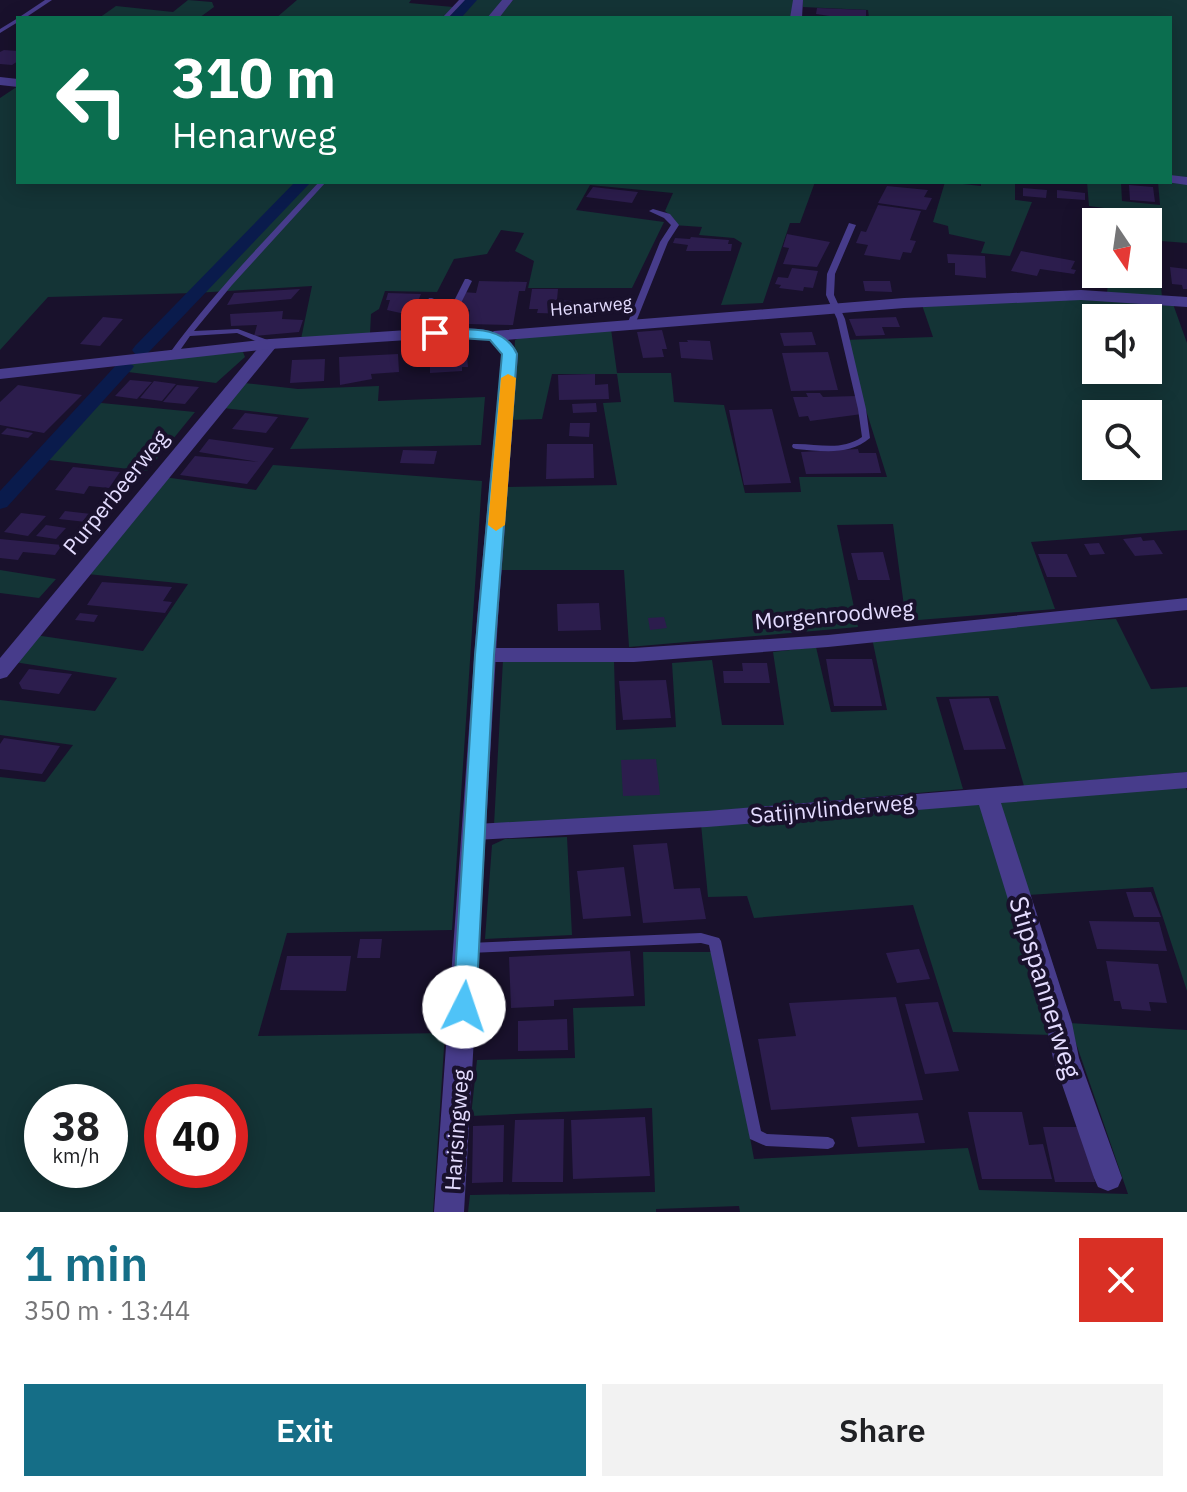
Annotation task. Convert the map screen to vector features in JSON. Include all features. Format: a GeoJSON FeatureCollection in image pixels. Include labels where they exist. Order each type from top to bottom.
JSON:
{"type":"FeatureCollection","features":[{"type":"Feature","properties":{"kind":"street"},"geometry":{"type":"LineString","coordinates":[[495,16],[508,0]]}},
{"type":"Feature","properties":{"kind":"street","name":"Henarweg"},"geometry":{"type":"LineString","coordinates":[[0,374],[270,344],[454,332],[494,336],[834,306],[1081,295],[1187,302]]}},
{"type":"Feature","properties":{"kind":"street","name":"Harisingweg"},"geometry":{"type":"LineString","coordinates":[[449,1212],[469,948],[485,655],[510,354],[506,345],[494,336]]}},
{"type":"Feature","properties":{"kind":"street","name":"Purperbeerweg"},"geometry":{"type":"LineString","coordinates":[[0,672],[270,344]]}},
{"type":"Feature","properties":{"kind":"street","name":"Morgenroodweg"},"geometry":{"type":"LineString","coordinates":[[485,655],[634,655],[828,641],[1187,604]]}},
{"type":"Feature","properties":{"kind":"street","name":"Satijnvlinderweg"},"geometry":{"type":"LineString","coordinates":[[476,832],[707,819],[1187,780]]}},
{"type":"Feature","properties":{"kind":"street","name":"Stipspannerweg"},"geometry":{"type":"LineString","coordinates":[[987,795],[1059,1023],[1066,1058],[1108,1178]]}},
{"type":"Feature","properties":{"kind":"lane"},"geometry":{"type":"LineString","coordinates":[[24,16],[49,0]]}},
{"type":"Feature","properties":{"kind":"lane"},"geometry":{"type":"LineString","coordinates":[[447,16],[462,0]]}},
{"type":"Feature","properties":{"kind":"lane"},"geometry":{"type":"LineString","coordinates":[[173,354],[229,283],[321,184]]}},
{"type":"Feature","properties":{"kind":"lane"},"geometry":{"type":"LineString","coordinates":[[632,322],[664,242],[675,225],[667,216],[653,211]]}},
{"type":"Feature","properties":{"kind":"lane"},"geometry":{"type":"LineString","coordinates":[[796,446],[843,448],[857,445],[866,438],[841,319],[830,295],[831,274],[852,225]]}},
{"type":"Feature","properties":{"kind":"lane"},"geometry":{"type":"LineString","coordinates":[[454,332],[449,319],[468,281]]}},
{"type":"Feature","properties":{"kind":"lane"},"geometry":{"type":"LineString","coordinates":[[416,334],[416,328],[432,300]]}},
{"type":"Feature","properties":{"kind":"lane"},"geometry":{"type":"LineString","coordinates":[[188,334],[238,331],[270,344]]}},
{"type":"Feature","properties":{"kind":"lane"},"geometry":{"type":"LineString","coordinates":[[469,948],[701,938],[715,941],[755,1135],[766,1140],[828,1143]]}},
{"type":"Feature","properties":{"kind":"green space"},"geometry":{"type":"Polygon","coordinates":[[[188,0],[212,2],[214,7],[202,16],[102,16],[116,6],[173,12],[188,0]]]}},
{"type":"Feature","properties":{"kind":"green space"},"geometry":{"type":"Polygon","coordinates":[[[297,0],[411,0],[409,3],[453,7],[445,16],[278,16],[297,0]]]}},
{"type":"Feature","properties":{"kind":"green space"},"geometry":{"type":"Polygon","coordinates":[[[471,0],[504,0],[491,16],[456,16],[471,0]]]}},
{"type":"Feature","properties":{"kind":"green space"},"geometry":{"type":"Polygon","coordinates":[[[513,0],[794,0],[792,16],[499,16],[513,0]]]}},
{"type":"Feature","properties":{"kind":"green space"},"geometry":{"type":"Polygon","coordinates":[[[803,0],[1187,0],[1187,178],[1172,176],[1172,16],[869,16],[868,10],[803,7],[803,0]]]}},
{"type":"Feature","properties":{"kind":"green space"},"geometry":{"type":"Polygon","coordinates":[[[16,87],[16,184],[814,184],[800,223],[790,223],[763,303],[721,305],[742,243],[734,238],[699,235],[702,227],[673,225],[675,220],[665,211],[673,193],[590,185],[576,210],[664,222],[632,288],[528,288],[534,261],[515,251],[524,233],[501,230],[487,254],[454,259],[437,292],[385,291],[379,309],[371,314],[370,334],[301,339],[312,286],[48,297],[0,350],[0,98],[16,87]]]}},
{"type":"Feature","properties":{"kind":"green space"},"geometry":{"type":"Polygon","coordinates":[[[1187,183],[1187,243],[1162,241],[1162,208],[1089,206],[1087,184],[1121,184],[1122,201],[1160,205],[1158,184],[1187,183]]]}},
{"type":"Feature","properties":{"kind":"green space"},"geometry":{"type":"Polygon","coordinates":[[[944,184],[1015,184],[1015,200],[1032,202],[1010,256],[981,253],[985,242],[949,234],[948,226],[933,222],[944,184]]]}},
{"type":"Feature","properties":{"kind":"green space"},"geometry":{"type":"Polygon","coordinates":[[[1108,288],[1161,288],[1162,297],[1107,293],[1108,288]]]}},
{"type":"Feature","properties":{"kind":"green space"},"geometry":{"type":"Polygon","coordinates":[[[1080,296],[1173,304],[1187,343],[1187,530],[1031,542],[1055,609],[906,621],[893,524],[837,525],[858,627],[629,647],[624,570],[501,570],[506,487],[617,485],[603,403],[621,402],[617,374],[552,374],[542,419],[510,420],[515,340],[526,335],[611,329],[617,373],[671,373],[674,402],[724,405],[745,493],[801,492],[799,477],[887,477],[844,340],[933,337],[922,305],[1080,296]]]}},
{"type":"Feature","properties":{"kind":"green space"},"geometry":{"type":"Polygon","coordinates":[[[243,352],[245,357],[216,383],[120,371],[129,362],[243,352]]]}},
{"type":"Feature","properties":{"kind":"green space"},"geometry":{"type":"Polygon","coordinates":[[[244,383],[298,389],[379,386],[378,401],[485,397],[481,445],[290,449],[309,418],[223,408],[244,383]]]}},
{"type":"Feature","properties":{"kind":"green space"},"geometry":{"type":"Polygon","coordinates":[[[91,402],[195,412],[147,471],[40,459],[91,402]]]}},
{"type":"Feature","properties":{"kind":"green space"},"geometry":{"type":"Polygon","coordinates":[[[273,465],[482,481],[452,930],[287,933],[258,1036],[445,1033],[433,1212],[0,1212],[0,777],[45,782],[73,745],[0,735],[0,700],[95,711],[117,678],[14,662],[35,635],[143,651],[188,584],[87,574],[164,477],[256,490],[273,465]]]}},
{"type":"Feature","properties":{"kind":"green space"},"geometry":{"type":"Polygon","coordinates":[[[0,570],[56,579],[39,598],[0,593],[0,570]]]}},
{"type":"Feature","properties":{"kind":"green space"},"geometry":{"type":"Polygon","coordinates":[[[1116,619],[1151,689],[1187,687],[1187,772],[1024,786],[998,696],[936,697],[963,789],[703,812],[494,825],[503,660],[614,661],[616,730],[676,727],[672,663],[712,660],[722,725],[784,725],[773,652],[816,647],[831,712],[887,710],[872,638],[1001,625],[1116,619]]]}},
{"type":"Feature","properties":{"kind":"green space"},"geometry":{"type":"Polygon","coordinates":[[[1185,786],[1187,991],[1153,887],[1028,895],[998,800],[1185,786]]]}},
{"type":"Feature","properties":{"kind":"green space"},"geometry":{"type":"Polygon","coordinates":[[[983,803],[1053,1035],[953,1032],[913,905],[754,918],[747,896],[708,897],[701,824],[983,803]]]}},
{"type":"Feature","properties":{"kind":"green space"},"geometry":{"type":"Polygon","coordinates":[[[567,837],[572,935],[485,939],[492,845],[505,839],[567,837]]]}},
{"type":"Feature","properties":{"kind":"green space"},"geometry":{"type":"Polygon","coordinates":[[[643,952],[716,952],[754,1159],[968,1148],[979,1190],[1128,1194],[1069,1023],[1187,1030],[1187,1212],[740,1212],[739,1206],[656,1209],[656,1212],[468,1212],[470,1195],[655,1192],[652,1108],[471,1116],[477,1060],[575,1058],[573,1008],[645,1006],[643,952]]]}},
{"type":"Feature","properties":{"kind":"building"},"geometry":{"type":"Polygon","coordinates":[[[817,8],[866,10],[866,16],[816,14],[817,8]]]}},
{"type":"Feature","properties":{"kind":"building"},"geometry":{"type":"Polygon","coordinates":[[[16,51],[16,62],[0,64],[0,52],[16,51]]]}},
{"type":"Feature","properties":{"kind":"building"},"geometry":{"type":"Polygon","coordinates":[[[1129,185],[1153,187],[1155,202],[1130,200],[1129,185]]]}},
{"type":"Feature","properties":{"kind":"building"},"geometry":{"type":"Polygon","coordinates":[[[887,186],[928,190],[924,197],[932,198],[926,210],[878,203],[887,186]]]}},
{"type":"Feature","properties":{"kind":"building"},"geometry":{"type":"Polygon","coordinates":[[[593,187],[638,192],[632,203],[586,197],[593,187]]]}},
{"type":"Feature","properties":{"kind":"building"},"geometry":{"type":"Polygon","coordinates":[[[1023,188],[1047,190],[1046,198],[1023,196],[1023,188]]]}},
{"type":"Feature","properties":{"kind":"building"},"geometry":{"type":"Polygon","coordinates":[[[1057,190],[1085,193],[1085,200],[1057,198],[1057,190]]]}},
{"type":"Feature","properties":{"kind":"building"},"geometry":{"type":"Polygon","coordinates":[[[878,205],[921,211],[910,240],[916,241],[911,253],[903,252],[900,260],[864,255],[868,245],[856,243],[861,231],[866,232],[878,205]]]}},
{"type":"Feature","properties":{"kind":"building"},"geometry":{"type":"Polygon","coordinates":[[[787,234],[830,242],[817,267],[783,264],[789,248],[783,247],[787,234]]]}},
{"type":"Feature","properties":{"kind":"building"},"geometry":{"type":"Polygon","coordinates":[[[675,238],[729,240],[731,251],[686,251],[688,245],[673,243],[675,238]]]}},
{"type":"Feature","properties":{"kind":"building"},"geometry":{"type":"Polygon","coordinates":[[[1021,251],[1075,261],[1071,269],[1076,270],[1074,274],[1040,269],[1037,276],[1011,271],[1021,251]]]}},
{"type":"Feature","properties":{"kind":"building"},"geometry":{"type":"Polygon","coordinates":[[[947,254],[985,256],[986,278],[955,275],[955,263],[948,263],[947,254]]]}},
{"type":"Feature","properties":{"kind":"building"},"geometry":{"type":"Polygon","coordinates":[[[1170,267],[1187,269],[1187,289],[1172,284],[1170,267]]]}},
{"type":"Feature","properties":{"kind":"building"},"geometry":{"type":"Polygon","coordinates":[[[792,268],[818,271],[813,288],[804,287],[803,291],[779,288],[781,285],[775,284],[778,277],[788,278],[792,268]]]}},
{"type":"Feature","properties":{"kind":"building"},"geometry":{"type":"Polygon","coordinates":[[[479,281],[527,282],[525,291],[519,291],[513,325],[467,324],[470,310],[459,309],[463,292],[476,293],[479,281]]]}},
{"type":"Feature","properties":{"kind":"building"},"geometry":{"type":"Polygon","coordinates":[[[863,281],[890,281],[892,292],[865,291],[863,281]]]}},
{"type":"Feature","properties":{"kind":"building"},"geometry":{"type":"Polygon","coordinates":[[[300,289],[291,299],[227,305],[234,293],[300,289]]]}},
{"type":"Feature","properties":{"kind":"building"},"geometry":{"type":"Polygon","coordinates":[[[532,289],[558,289],[557,300],[572,301],[570,314],[537,313],[538,309],[529,309],[532,289]]]}},
{"type":"Feature","properties":{"kind":"building"},"geometry":{"type":"Polygon","coordinates":[[[388,293],[421,294],[418,301],[408,301],[405,314],[387,310],[390,300],[386,300],[388,293]]]}},
{"type":"Feature","properties":{"kind":"building"},"geometry":{"type":"Polygon","coordinates":[[[283,311],[282,319],[303,320],[299,332],[254,336],[257,325],[231,326],[230,314],[283,311]]]}},
{"type":"Feature","properties":{"kind":"building"},"geometry":{"type":"Polygon","coordinates":[[[103,317],[123,319],[100,346],[80,344],[103,317]]]}},
{"type":"Feature","properties":{"kind":"building"},"geometry":{"type":"Polygon","coordinates":[[[896,317],[900,327],[882,327],[885,335],[856,336],[849,319],[896,317]]]}},
{"type":"Feature","properties":{"kind":"building"},"geometry":{"type":"Polygon","coordinates":[[[662,330],[667,349],[662,349],[664,357],[643,358],[637,332],[662,330]]]}},
{"type":"Feature","properties":{"kind":"building"},"geometry":{"type":"Polygon","coordinates":[[[812,332],[816,345],[784,346],[780,333],[812,332]]]}},
{"type":"Feature","properties":{"kind":"building"},"geometry":{"type":"Polygon","coordinates":[[[710,341],[713,360],[681,358],[679,342],[710,341]]]}},
{"type":"Feature","properties":{"kind":"building"},"geometry":{"type":"Polygon","coordinates":[[[463,352],[463,356],[467,356],[468,367],[462,367],[462,371],[430,373],[430,353],[463,352]]]}},
{"type":"Feature","properties":{"kind":"building"},"geometry":{"type":"Polygon","coordinates":[[[828,352],[838,390],[791,391],[782,353],[828,352]]]}},
{"type":"Feature","properties":{"kind":"building"},"geometry":{"type":"Polygon","coordinates":[[[398,354],[399,372],[371,374],[372,379],[340,385],[339,357],[398,354]]]}},
{"type":"Feature","properties":{"kind":"building"},"geometry":{"type":"Polygon","coordinates":[[[325,359],[324,381],[290,383],[292,360],[325,359]]]}},
{"type":"Feature","properties":{"kind":"building"},"geometry":{"type":"Polygon","coordinates":[[[595,374],[595,385],[608,384],[609,399],[559,400],[558,375],[595,374]]]}},
{"type":"Feature","properties":{"kind":"building"},"geometry":{"type":"Polygon","coordinates":[[[130,380],[152,382],[137,399],[115,396],[130,380]]]}},
{"type":"Feature","properties":{"kind":"building"},"geometry":{"type":"Polygon","coordinates":[[[154,381],[176,384],[162,401],[140,398],[154,381]]]}},
{"type":"Feature","properties":{"kind":"building"},"geometry":{"type":"Polygon","coordinates":[[[18,385],[82,395],[44,433],[0,425],[0,402],[18,385]]]}},
{"type":"Feature","properties":{"kind":"building"},"geometry":{"type":"Polygon","coordinates":[[[177,385],[199,387],[185,404],[163,402],[177,385]]]}},
{"type":"Feature","properties":{"kind":"building"},"geometry":{"type":"Polygon","coordinates":[[[806,393],[820,393],[823,397],[856,396],[862,414],[810,421],[808,416],[799,417],[793,397],[808,397],[806,393]]]}},
{"type":"Feature","properties":{"kind":"building"},"geometry":{"type":"Polygon","coordinates":[[[596,403],[597,412],[573,413],[572,404],[596,403]]]}},
{"type":"Feature","properties":{"kind":"building"},"geometry":{"type":"Polygon","coordinates":[[[772,409],[791,483],[744,485],[729,410],[772,409]]]}},
{"type":"Feature","properties":{"kind":"building"},"geometry":{"type":"Polygon","coordinates":[[[245,413],[278,417],[266,433],[232,429],[245,413]]]}},
{"type":"Feature","properties":{"kind":"building"},"geometry":{"type":"Polygon","coordinates":[[[570,423],[590,423],[589,437],[569,436],[570,423]]]}},
{"type":"Feature","properties":{"kind":"building"},"geometry":{"type":"Polygon","coordinates":[[[7,428],[33,433],[28,438],[1,434],[7,428]]]}},
{"type":"Feature","properties":{"kind":"building"},"geometry":{"type":"Polygon","coordinates":[[[209,439],[274,448],[247,484],[180,475],[195,456],[259,462],[199,452],[209,439]]]}},
{"type":"Feature","properties":{"kind":"building"},"geometry":{"type":"Polygon","coordinates":[[[547,444],[593,444],[594,478],[546,479],[547,444]]]}},
{"type":"Feature","properties":{"kind":"building"},"geometry":{"type":"Polygon","coordinates":[[[858,449],[859,453],[876,453],[881,473],[806,474],[801,452],[858,449]]]}},
{"type":"Feature","properties":{"kind":"building"},"geometry":{"type":"Polygon","coordinates":[[[403,450],[437,451],[434,464],[400,463],[403,450]]]}},
{"type":"Feature","properties":{"kind":"building"},"geometry":{"type":"Polygon","coordinates":[[[73,467],[120,472],[109,488],[89,486],[84,494],[55,490],[73,467]]]}},
{"type":"Feature","properties":{"kind":"building"},"geometry":{"type":"Polygon","coordinates":[[[65,511],[91,514],[86,522],[59,519],[65,511]]]}},
{"type":"Feature","properties":{"kind":"building"},"geometry":{"type":"Polygon","coordinates":[[[21,513],[46,516],[28,536],[4,532],[21,513]]]}},
{"type":"Feature","properties":{"kind":"building"},"geometry":{"type":"Polygon","coordinates":[[[46,525],[66,528],[56,539],[36,536],[46,525]]]}},
{"type":"Feature","properties":{"kind":"building"},"geometry":{"type":"Polygon","coordinates":[[[1141,537],[1143,541],[1154,540],[1163,554],[1135,556],[1123,539],[1141,537]]]}},
{"type":"Feature","properties":{"kind":"building"},"geometry":{"type":"Polygon","coordinates":[[[0,539],[62,545],[55,555],[23,552],[18,560],[0,558],[0,539]]]}},
{"type":"Feature","properties":{"kind":"building"},"geometry":{"type":"Polygon","coordinates":[[[1099,543],[1105,554],[1090,555],[1084,544],[1099,543]]]}},
{"type":"Feature","properties":{"kind":"building"},"geometry":{"type":"Polygon","coordinates":[[[883,552],[890,580],[858,580],[851,553],[883,552]]]}},
{"type":"Feature","properties":{"kind":"building"},"geometry":{"type":"Polygon","coordinates":[[[1038,554],[1067,554],[1077,577],[1047,577],[1038,554]]]}},
{"type":"Feature","properties":{"kind":"building"},"geometry":{"type":"Polygon","coordinates":[[[102,582],[172,587],[163,601],[172,602],[165,613],[87,605],[102,582]]]}},
{"type":"Feature","properties":{"kind":"building"},"geometry":{"type":"Polygon","coordinates":[[[599,603],[601,630],[558,631],[557,604],[599,603]]]}},
{"type":"Feature","properties":{"kind":"building"},"geometry":{"type":"Polygon","coordinates":[[[80,613],[98,615],[94,622],[75,620],[80,613]]]}},
{"type":"Feature","properties":{"kind":"building"},"geometry":{"type":"Polygon","coordinates":[[[664,617],[667,628],[650,630],[648,618],[664,617]]]}},
{"type":"Feature","properties":{"kind":"building"},"geometry":{"type":"Polygon","coordinates":[[[826,659],[872,659],[882,706],[834,706],[826,659]]]}},
{"type":"Feature","properties":{"kind":"building"},"geometry":{"type":"Polygon","coordinates":[[[742,663],[767,663],[770,683],[724,683],[723,671],[743,671],[742,663]]]}},
{"type":"Feature","properties":{"kind":"building"},"geometry":{"type":"Polygon","coordinates":[[[29,669],[72,674],[59,694],[22,689],[19,683],[29,669]]]}},
{"type":"Feature","properties":{"kind":"building"},"geometry":{"type":"Polygon","coordinates":[[[666,680],[671,718],[623,720],[619,681],[666,680]]]}},
{"type":"Feature","properties":{"kind":"building"},"geometry":{"type":"Polygon","coordinates":[[[989,698],[1006,749],[964,750],[949,699],[989,698]]]}},
{"type":"Feature","properties":{"kind":"building"},"geometry":{"type":"Polygon","coordinates":[[[4,738],[60,746],[42,774],[0,769],[0,744],[4,738]]]}},
{"type":"Feature","properties":{"kind":"building"},"geometry":{"type":"Polygon","coordinates":[[[656,759],[660,795],[623,796],[621,760],[656,759]]]}},
{"type":"Feature","properties":{"kind":"building"},"geometry":{"type":"Polygon","coordinates":[[[667,843],[674,889],[700,888],[706,919],[643,923],[633,845],[667,843]]]}},
{"type":"Feature","properties":{"kind":"building"},"geometry":{"type":"Polygon","coordinates":[[[624,867],[631,916],[583,919],[577,871],[624,867]]]}},
{"type":"Feature","properties":{"kind":"building"},"geometry":{"type":"Polygon","coordinates":[[[1126,892],[1151,892],[1161,917],[1134,917],[1126,892]]]}},
{"type":"Feature","properties":{"kind":"building"},"geometry":{"type":"Polygon","coordinates":[[[1089,921],[1159,922],[1167,951],[1097,949],[1089,921]]]}},
{"type":"Feature","properties":{"kind":"building"},"geometry":{"type":"Polygon","coordinates":[[[360,939],[382,939],[380,958],[357,958],[360,939]]]}},
{"type":"Feature","properties":{"kind":"building"},"geometry":{"type":"Polygon","coordinates":[[[919,949],[930,979],[897,983],[886,953],[919,949]]]}},
{"type":"Feature","properties":{"kind":"building"},"geometry":{"type":"Polygon","coordinates":[[[630,951],[634,996],[554,1000],[554,1006],[511,1008],[509,957],[630,951]]]}},
{"type":"Feature","properties":{"kind":"building"},"geometry":{"type":"Polygon","coordinates":[[[287,956],[351,956],[346,991],[280,990],[287,956]]]}},
{"type":"Feature","properties":{"kind":"building"},"geometry":{"type":"Polygon","coordinates":[[[1106,961],[1158,964],[1167,1003],[1149,1002],[1151,1011],[1122,1009],[1120,1001],[1114,1001],[1106,961]]]}},
{"type":"Feature","properties":{"kind":"building"},"geometry":{"type":"Polygon","coordinates":[[[896,997],[923,1100],[771,1110],[758,1039],[796,1036],[789,1003],[896,997]]]}},
{"type":"Feature","properties":{"kind":"building"},"geometry":{"type":"Polygon","coordinates":[[[938,1002],[959,1071],[925,1074],[905,1004],[938,1002]]]}},
{"type":"Feature","properties":{"kind":"building"},"geometry":{"type":"Polygon","coordinates":[[[567,1019],[568,1050],[518,1051],[518,1021],[567,1019]]]}},
{"type":"Feature","properties":{"kind":"building"},"geometry":{"type":"Polygon","coordinates":[[[968,1112],[1022,1112],[1029,1145],[1043,1144],[1052,1179],[982,1179],[968,1112]]]}},
{"type":"Feature","properties":{"kind":"building"},"geometry":{"type":"Polygon","coordinates":[[[918,1113],[925,1143],[858,1147],[851,1117],[918,1113]]]}},
{"type":"Feature","properties":{"kind":"building"},"geometry":{"type":"Polygon","coordinates":[[[645,1117],[650,1176],[573,1179],[571,1120],[645,1117]]]}},
{"type":"Feature","properties":{"kind":"building"},"geometry":{"type":"Polygon","coordinates":[[[564,1119],[563,1182],[512,1182],[515,1120],[564,1119]]]}},
{"type":"Feature","properties":{"kind":"building"},"geometry":{"type":"Polygon","coordinates":[[[504,1125],[503,1182],[472,1183],[473,1126],[504,1125]]]}},
{"type":"Feature","properties":{"kind":"building"},"geometry":{"type":"Polygon","coordinates":[[[1043,1127],[1081,1127],[1095,1182],[1055,1182],[1043,1127]]]}},
{"type":"Feature","properties":{"kind":"waterway"},"geometry":{"type":"LineString","coordinates":[[456,16],[471,0]]}},
{"type":"Feature","properties":{"kind":"waterway"},"geometry":{"type":"LineString","coordinates":[[141,350],[301,184]]}},
{"type":"Feature","properties":{"kind":"waterway"},"geometry":{"type":"LineString","coordinates":[[0,503],[125,366]]}},
{"type":"Feature","properties":{"kind":"slow traffic"},"geometry":{"type":"LineString","coordinates":[[496,525],[508,378]]}},
{"type":"Feature","properties":{"kind":"route"},"geometry":{"type":"LineString","coordinates":[[435,333],[494,336],[506,345],[510,354],[485,655],[464,1007]]}}]}
